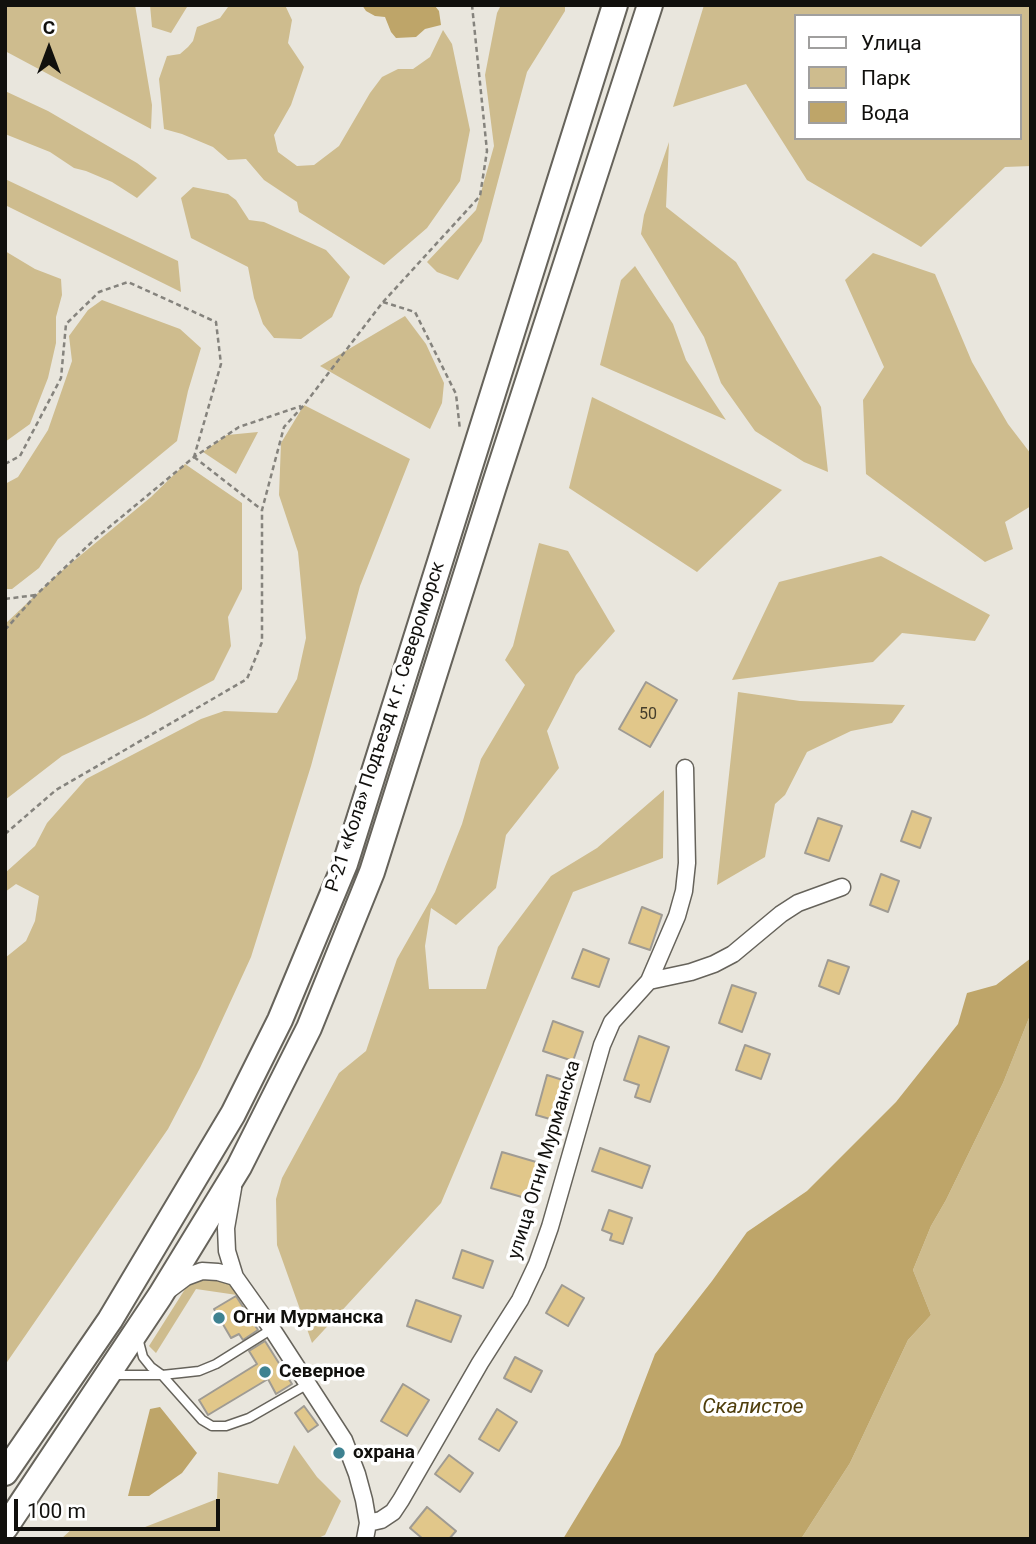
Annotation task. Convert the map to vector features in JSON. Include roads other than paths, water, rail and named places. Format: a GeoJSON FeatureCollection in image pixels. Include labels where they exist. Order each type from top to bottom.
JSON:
{"type":"FeatureCollection","features":[{"type":"Feature","properties":{"kind":"main road","name":"Р-21 «Кола» Подъезд к г. Североморск"},"geometry":{"type":"LineString","coordinates":[[5,1473],[117,1309],[233,1114],[285,1008],[345,864],[615,5]]}},
{"type":"Feature","properties":{"kind":"main road","name":"Р-21 «Кола» Подъезд к г. Североморск"},"geometry":{"type":"LineString","coordinates":[[160,1296],[239,1167],[309,1028],[372,872],[650,5]]}},
{"type":"Feature","properties":{"kind":"main road"},"geometry":{"type":"LineString","coordinates":[[5,1528],[160,1296]]}},
{"type":"Feature","properties":{"kind":"street","name":"улица Огни Мурманска"},"geometry":{"type":"LineString","coordinates":[[367,1531],[393,1512],[401,1500],[480,1363],[520,1300],[550,1227],[601,1045],[612,1022],[649,981],[677,916],[684,891],[687,863],[685,768]]}},
{"type":"Feature","properties":{"kind":"street"},"geometry":{"type":"LineString","coordinates":[[649,981],[714,964],[733,954],[798,903],[842,887]]}},
{"type":"Feature","properties":{"kind":"street"},"geometry":{"type":"LineString","coordinates":[[239,1167],[226,1228],[227,1251],[235,1277],[344,1440],[357,1474],[367,1531]]}},
{"type":"Feature","properties":{"kind":"street"},"geometry":{"type":"LineString","coordinates":[[160,1296],[186,1277],[202,1271],[235,1277]]}},
{"type":"Feature","properties":{"kind":"lane"},"geometry":{"type":"LineString","coordinates":[[109,1375],[162,1375],[199,1371],[216,1364],[272,1329]]}},
{"type":"Feature","properties":{"kind":"lane"},"geometry":{"type":"LineString","coordinates":[[138,1331],[138,1345],[143,1357],[202,1420],[212,1426],[238,1423],[308,1384]]}},
{"type":"Feature","properties":{"kind":"water"},"geometry":{"type":"Polygon","coordinates":[[[362,5],[435,6],[439,11],[441,25],[425,29],[416,37],[396,38],[385,17],[375,16],[362,5]]]}},
{"type":"Feature","properties":{"kind":"water","name":"Скалистое"},"geometry":{"type":"Polygon","coordinates":[[[1031,958],[1031,1013],[1003,1083],[931,1226],[913,1270],[931,1315],[908,1340],[850,1463],[801,1539],[563,1539],[620,1445],[655,1354],[747,1232],[807,1191],[896,1102],[958,1024],[967,993],[996,985],[1031,958]]]}},
{"type":"Feature","properties":{"kind":"water"},"geometry":{"type":"Polygon","coordinates":[[[160,1407],[197,1453],[182,1473],[149,1496],[128,1496],[150,1409],[160,1407]]]}},
{"type":"Feature","properties":{"kind":"place","name":"Огни Мурманска"},"geometry":{"type":"Point","coordinates":[219,1318]}},
{"type":"Feature","properties":{"kind":"place","name":"Северное"},"geometry":{"type":"Point","coordinates":[265,1372]}},
{"type":"Feature","properties":{"kind":"place","name":"охрана"},"geometry":{"type":"Point","coordinates":[339,1453]}}]}
